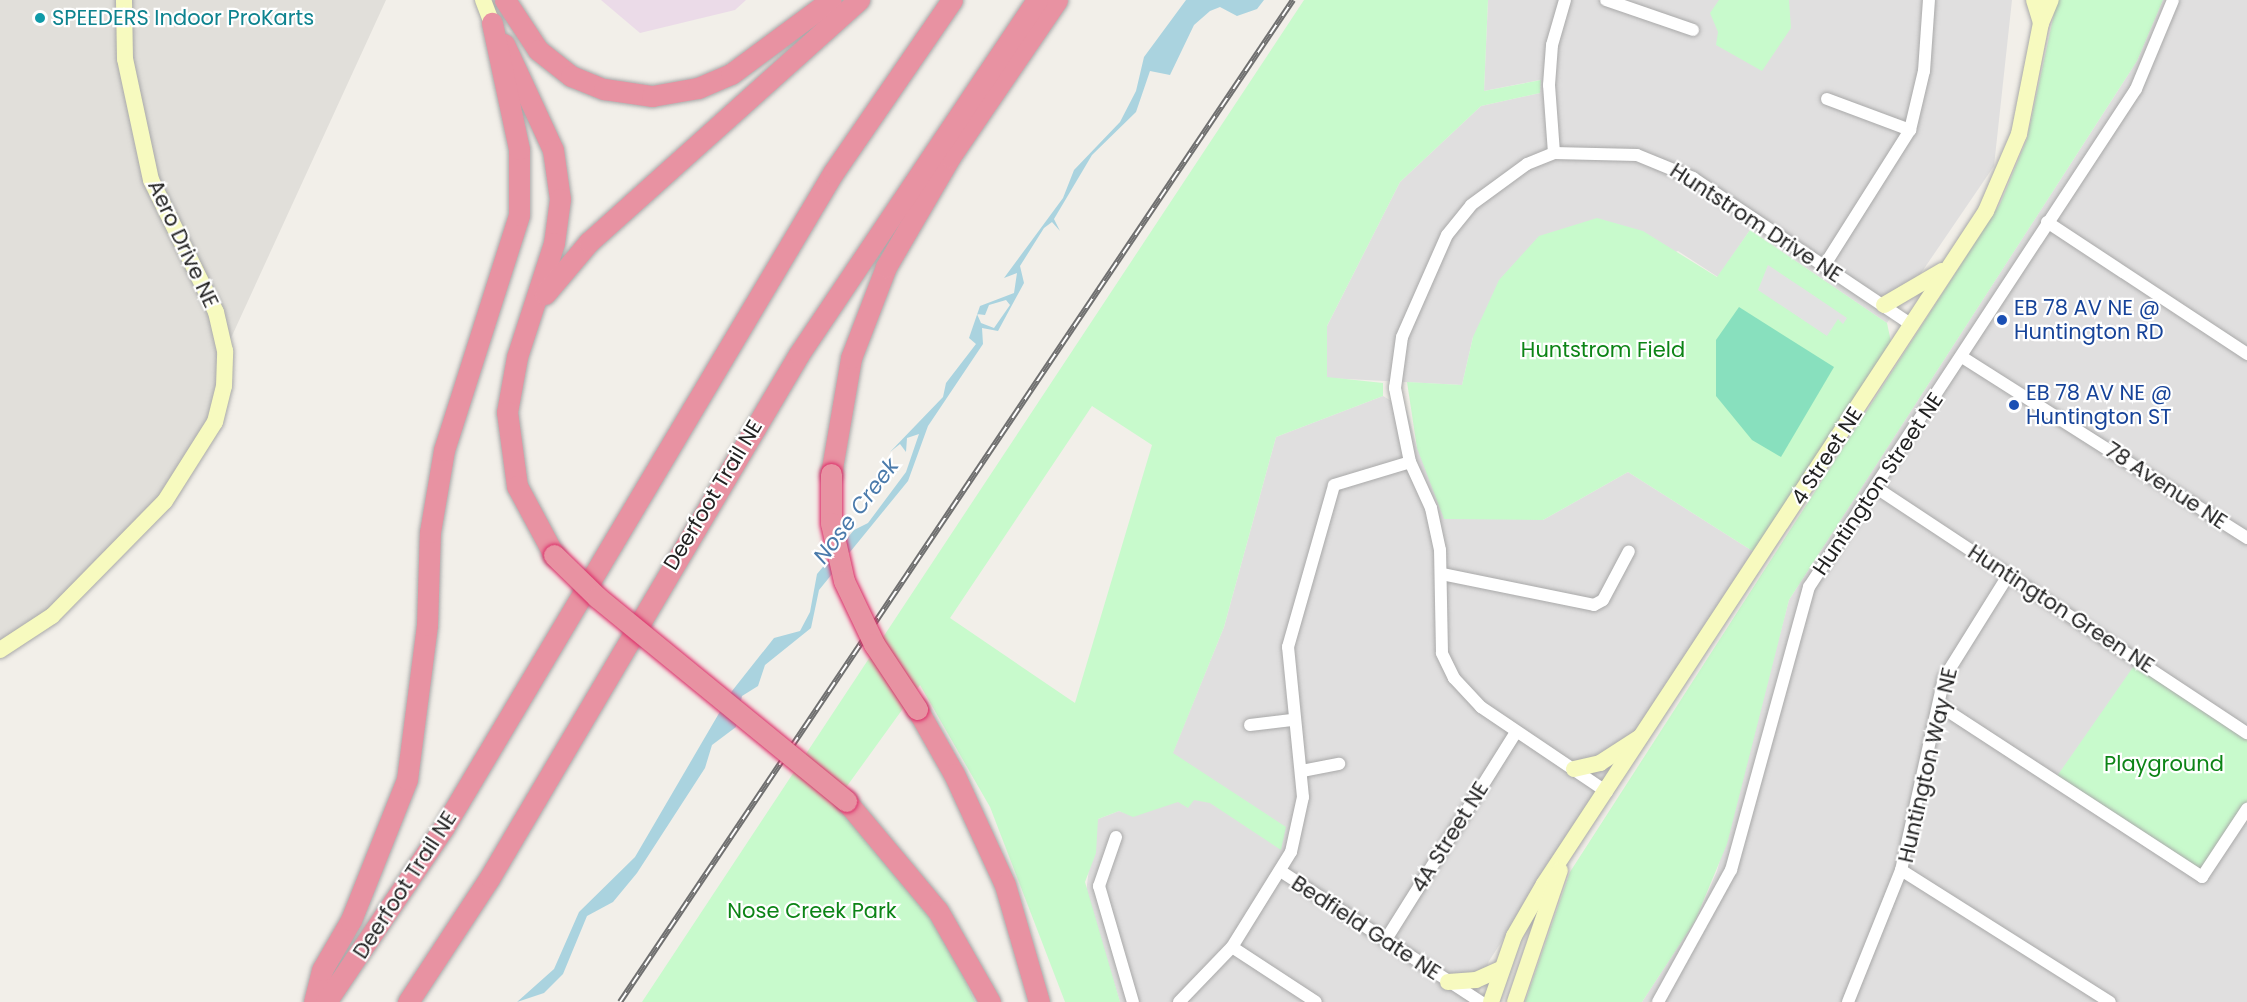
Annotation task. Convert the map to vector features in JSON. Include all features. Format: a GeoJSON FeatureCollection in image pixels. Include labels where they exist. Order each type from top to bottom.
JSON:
{"type":"FeatureCollection","features":[{"type":"Feature","properties":{"kind":"highway"},"geometry":{"type":"LineString","coordinates":[[505,0],[538,50],[571,76],[604,89],[652,96],[698,88],[731,74],[831,0]]}},
{"type":"Feature","properties":{"kind":"highway"},"geometry":{"type":"LineString","coordinates":[[529,321],[553,282],[589,242],[859,0]]}},
{"type":"Feature","properties":{"kind":"highway","name":"Deerfoot Trail NE"},"geometry":{"type":"LineString","coordinates":[[326,1002],[444,827],[833,172],[952,0]]}},
{"type":"Feature","properties":{"kind":"highway","name":"Deerfoot Trail NE"},"geometry":{"type":"LineString","coordinates":[[408,1002],[490,877],[799,354],[1037,0]]}},
{"type":"Feature","properties":{"kind":"highway"},"geometry":{"type":"LineString","coordinates":[[1039,1002],[1005,885],[954,774],[874,644],[844,581],[831,523],[831,474],[851,358],[886,267],[950,157],[1057,0]]}},
{"type":"Feature","properties":{"kind":"highway"},"geometry":{"type":"LineString","coordinates":[[492,23],[521,72],[553,150],[560,199],[555,243],[517,357],[507,435],[525,505],[555,555],[597,597],[846,801],[938,911],[990,1002]]}},
{"type":"Feature","properties":{"kind":"highway"},"geometry":{"type":"LineString","coordinates":[[315,1002],[322,970],[351,920],[407,779],[427,625],[430,532],[444,450],[519,215],[519,148],[492,23]]}},
{"type":"Feature","properties":{"kind":"main road","name":"Aero Drive NE"},"geometry":{"type":"LineString","coordinates":[[0,651],[84,588],[165,501],[206,441],[224,386],[225,351],[216,312],[151,180],[125,59],[124,0]]}},
{"type":"Feature","properties":{"kind":"main road"},"geometry":{"type":"LineString","coordinates":[[483,0],[492,23]]}},
{"type":"Feature","properties":{"kind":"main road","name":"4 Street NE"},"geometry":{"type":"LineString","coordinates":[[2034,0],[2041,23]]}},
{"type":"Feature","properties":{"kind":"main road","name":"4 Street NE"},"geometry":{"type":"LineString","coordinates":[[1491,1002],[1501,969],[1525,916],[1561,866],[1607,792],[1956,259],[2004,175],[2019,134],[2041,23],[2051,0]]}},
{"type":"Feature","properties":{"kind":"main road"},"geometry":{"type":"LineString","coordinates":[[1884,305],[1917,290],[1956,259]]}},
{"type":"Feature","properties":{"kind":"main road"},"geometry":{"type":"LineString","coordinates":[[1574,769],[1600,763],[1648,732]]}},
{"type":"Feature","properties":{"kind":"main road","name":"4 Street NE"},"geometry":{"type":"LineString","coordinates":[[1515,1002],[1561,866]]}},
{"type":"Feature","properties":{"kind":"main road"},"geometry":{"type":"LineString","coordinates":[[1448,982],[1483,978],[1501,969]]}},
{"type":"Feature","properties":{"kind":"street"},"geometry":{"type":"LineString","coordinates":[[1554,153],[1549,85],[1552,45],[1565,0]]}},
{"type":"Feature","properties":{"kind":"street"},"geometry":{"type":"LineString","coordinates":[[1606,0],[1693,30]]}},
{"type":"Feature","properties":{"kind":"street"},"geometry":{"type":"LineString","coordinates":[[1824,266],[1910,130],[1924,71],[1929,0]]}},
{"type":"Feature","properties":{"kind":"street","name":"Huntington Street NE"},"geometry":{"type":"LineString","coordinates":[[1658,1002],[1731,870],[1809,587],[2136,89],[2174,0]]}},
{"type":"Feature","properties":{"kind":"street"},"geometry":{"type":"LineString","coordinates":[[1827,99],[1910,130]]}},
{"type":"Feature","properties":{"kind":"street","name":"Huntstrom Drive NE"},"geometry":{"type":"LineString","coordinates":[[1607,792],[1574,769],[1515,734],[1454,678],[1442,652],[1442,574],[1431,508],[1410,462],[1396,367],[1420,288],[1447,236],[1471,205],[1527,164],[1554,153],[1601,151],[1666,164],[1912,325]]}},
{"type":"Feature","properties":{"kind":"street"},"geometry":{"type":"LineString","coordinates":[[2047,222],[2247,354]]}},
{"type":"Feature","properties":{"kind":"street","name":"78 Avenue NE"},"geometry":{"type":"LineString","coordinates":[[1962,357],[2247,538]]}},
{"type":"Feature","properties":{"kind":"street"},"geometry":{"type":"LineString","coordinates":[[1179,1002],[1232,947],[1282,872],[1298,828],[1302,771],[1292,720],[1288,647],[1334,485],[1410,462]]}},
{"type":"Feature","properties":{"kind":"street","name":"Huntington Green NE"},"geometry":{"type":"LineString","coordinates":[[1875,487],[2247,733]]}},
{"type":"Feature","properties":{"kind":"street"},"geometry":{"type":"LineString","coordinates":[[1442,574],[1594,605],[1603,600],[1629,551]]}},
{"type":"Feature","properties":{"kind":"street","name":"Huntington Way NE"},"geometry":{"type":"LineString","coordinates":[[2008,574],[1955,654],[1940,706],[1901,870],[2110,1002]]}},
{"type":"Feature","properties":{"kind":"street"},"geometry":{"type":"LineString","coordinates":[[1940,706],[2202,877],[2247,809]]}},
{"type":"Feature","properties":{"kind":"street"},"geometry":{"type":"LineString","coordinates":[[1250,725],[1292,720]]}},
{"type":"Feature","properties":{"kind":"street","name":"4A Street NE"},"geometry":{"type":"LineString","coordinates":[[1385,941],[1515,734]]}},
{"type":"Feature","properties":{"kind":"street"},"geometry":{"type":"LineString","coordinates":[[1302,771],[1339,764]]}},
{"type":"Feature","properties":{"kind":"street"},"geometry":{"type":"LineString","coordinates":[[1116,837],[1099,886],[1133,1002]]}},
{"type":"Feature","properties":{"kind":"street"},"geometry":{"type":"LineString","coordinates":[[1848,1002],[1901,870]]}},
{"type":"Feature","properties":{"kind":"street","name":"Bedfield Gate NE"},"geometry":{"type":"LineString","coordinates":[[1282,872],[1480,1002]]}},
{"type":"Feature","properties":{"kind":"street"},"geometry":{"type":"LineString","coordinates":[[1232,947],[1316,1002]]}},
{"type":"Feature","properties":{"kind":"shaded area"},"geometry":{"type":"Polygon","coordinates":[[[0,0],[386,0],[225,351],[224,386],[196,459],[52,616],[0,645],[0,0]]]}},
{"type":"Feature","properties":{"kind":"shaded area"},"geometry":{"type":"Polygon","coordinates":[[[601,0],[746,0],[735,10],[640,33],[601,0]]]}},
{"type":"Feature","properties":{"kind":"shaded area"},"geometry":{"type":"Polygon","coordinates":[[[1488,0],[2012,0],[1994,166],[1887,323],[1750,230],[1718,277],[1678,251],[1473,337],[1462,385],[1327,378],[1327,326],[1400,182],[1481,106],[1540,93],[1540,80],[1484,91],[1488,0]]]}},
{"type":"Feature","properties":{"kind":"shaded area"},"geometry":{"type":"Polygon","coordinates":[[[2163,0],[2247,0],[2247,1002],[1642,1002],[1695,921],[1717,871],[1789,600],[2137,61],[2163,0]]]}},
{"type":"Feature","properties":{"kind":"shaded area"},"geometry":{"type":"Polygon","coordinates":[[[1768,265],[1847,318],[1843,324],[1838,319],[1827,336],[1758,290],[1768,265]]]}},
{"type":"Feature","properties":{"kind":"shaded area"},"geometry":{"type":"Polygon","coordinates":[[[1383,396],[1407,410],[1417,448],[1543,520],[1628,472],[1754,552],[1489,961],[1476,1002],[1120,1002],[1086,893],[1094,827],[1098,819],[1119,811],[1128,814],[1156,794],[1224,627],[1276,437],[1383,396]]]}},
{"type":"Feature","properties":{"kind":"green space","name":"Nose Creek Park"},"geometry":{"type":"Polygon","coordinates":[[[1304,0],[1488,0],[1484,91],[1541,80],[1540,93],[1481,106],[1400,182],[1327,326],[1327,377],[1383,383],[1383,396],[1276,437],[1224,627],[1173,753],[1286,827],[1281,850],[1210,803],[1194,800],[1188,808],[1178,802],[1133,817],[1119,811],[1098,819],[1096,853],[1085,882],[1120,1002],[1065,1002],[990,807],[920,685],[837,800],[915,895],[955,957],[975,1002],[642,1002],[1304,0]],[[1092,406],[950,618],[1075,703],[1152,445],[1092,406]]]}},
{"type":"Feature","properties":{"kind":"green space"},"geometry":{"type":"Polygon","coordinates":[[[1719,0],[1789,0],[1791,28],[1762,71],[1716,45],[1718,32],[1710,13],[1719,0]]]}},
{"type":"Feature","properties":{"kind":"green space"},"geometry":{"type":"Polygon","coordinates":[[[2057,0],[2163,0],[2137,61],[1789,600],[1727,844],[1695,921],[1642,1002],[1525,1002],[1570,872],[2000,204],[2027,139],[2057,0]]]}},
{"type":"Feature","properties":{"kind":"green space","name":"Huntstrom Field"},"geometry":{"type":"Polygon","coordinates":[[[1597,218],[1643,231],[1717,277],[1750,230],[1887,323],[1891,342],[1754,552],[1628,472],[1543,520],[1444,519],[1417,448],[1407,382],[1462,385],[1473,337],[1499,280],[1539,236],[1597,218]]]}},
{"type":"Feature","properties":{"kind":"green space"},"geometry":{"type":"Polygon","coordinates":[[[1739,307],[1834,367],[1781,457],[1752,440],[1716,396],[1716,340],[1739,307]]]}},
{"type":"Feature","properties":{"kind":"green space","name":"Playground"},"geometry":{"type":"Polygon","coordinates":[[[2138,660],[2247,733],[2247,809],[2202,877],[2055,779],[2138,660]]]}},
{"type":"Feature","properties":{"kind":"water"},"geometry":{"type":"Polygon","coordinates":[[[1186,0],[1264,0],[1257,9],[1237,16],[1220,7],[1210,11],[1194,25],[1170,75],[1150,71],[1136,112],[1092,155],[1054,219],[1060,231],[1052,222],[1044,228],[1020,266],[1024,283],[998,331],[982,328],[983,344],[928,426],[908,481],[819,590],[811,628],[765,665],[758,686],[742,696],[736,727],[712,745],[705,768],[637,873],[613,902],[587,916],[563,974],[544,993],[517,1002],[554,969],[579,912],[635,857],[732,691],[774,638],[800,631],[810,612],[817,574],[854,530],[868,523],[906,472],[919,434],[907,438],[906,452],[900,444],[890,452],[943,397],[946,383],[976,344],[969,338],[977,314],[980,306],[1014,293],[1017,273],[1004,278],[1063,198],[1074,170],[1120,122],[1136,91],[1144,57],[1186,0]],[[1006,300],[989,305],[985,315],[977,314],[981,323],[994,328],[1010,305],[1006,300]]]}},
{"type":"Feature","properties":{"kind":"railway"},"geometry":{"type":"LineString","coordinates":[[620,1002],[1293,0]]}},
{"type":"Feature","properties":{"kind":"place","name":"SPEEDERS Indoor ProKarts"},"geometry":{"type":"Point","coordinates":[40,18]}},
{"type":"Feature","properties":{"kind":"place","name":"EB 78 AV NE @ Huntington RD"},"geometry":{"type":"Point","coordinates":[2002,320]}},
{"type":"Feature","properties":{"kind":"place","name":"EB 78 AV NE @ Huntington ST"},"geometry":{"type":"Point","coordinates":[2014,405]}},
{"type":"Feature","properties":{"kind":"water label","name":"Nose Creek"},"geometry":{"type":"Point","coordinates":[856,511]}}]}
